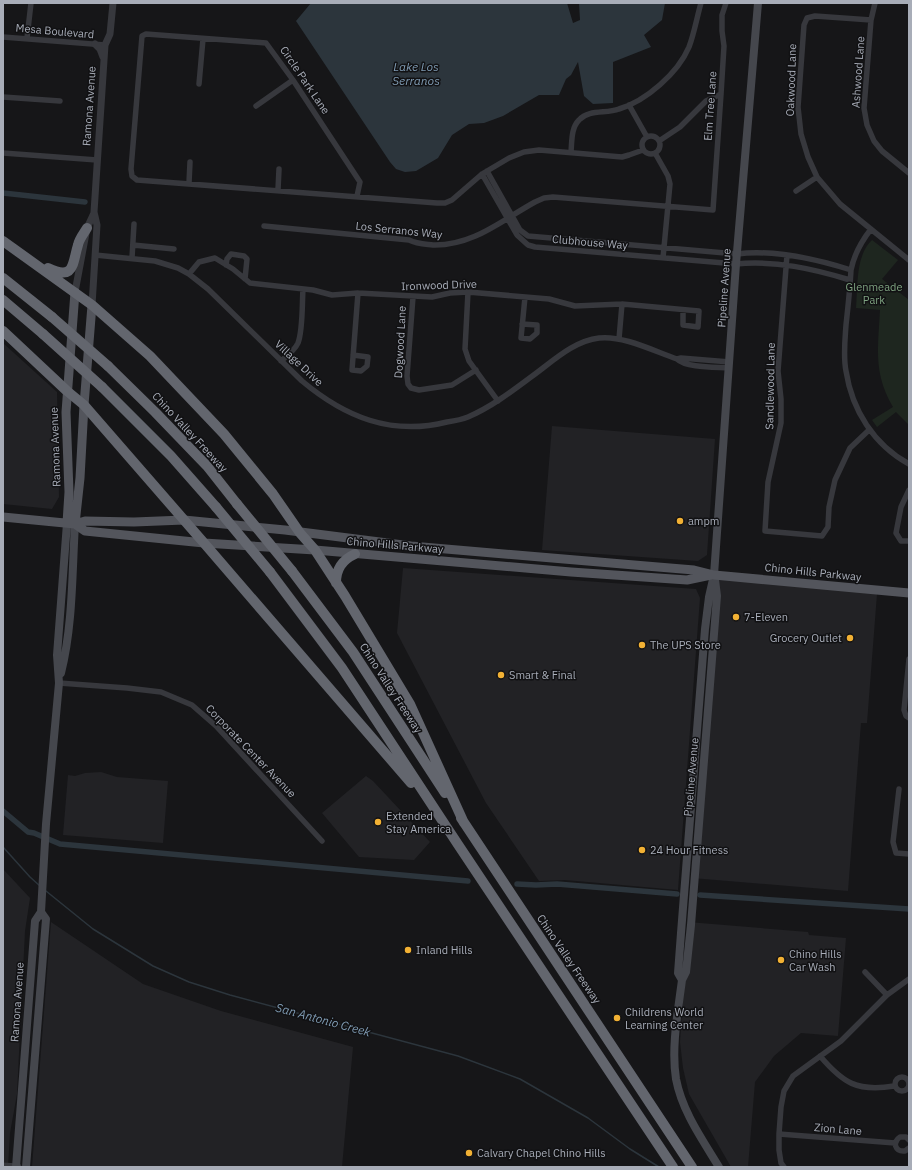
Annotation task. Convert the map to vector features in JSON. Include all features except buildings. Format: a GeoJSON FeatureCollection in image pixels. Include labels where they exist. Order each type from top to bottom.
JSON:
{"type":"FeatureCollection","features":[{"type":"Feature","properties":{"kind":"highway"},"geometry":{"type":"LineString","coordinates":[[25,257],[56,272],[67,272],[72,267],[78,243],[87,228]]}},
{"type":"Feature","properties":{"kind":"highway"},"geometry":{"type":"LineString","coordinates":[[3,241],[92,305],[150,356],[224,434],[274,494],[300,532],[315,550],[410,704],[464,823]]}},
{"type":"Feature","properties":{"kind":"highway","name":"Chino Valley Freeway"},"geometry":{"type":"LineString","coordinates":[[3,278],[52,317],[108,366],[155,412],[207,466],[292,571],[354,652],[464,823],[692,1167]]}},
{"type":"Feature","properties":{"kind":"highway"},"geometry":{"type":"LineString","coordinates":[[3,300],[102,387],[171,456],[216,506],[270,572],[342,668],[673,1167]]}},
{"type":"Feature","properties":{"kind":"highway"},"geometry":{"type":"LineString","coordinates":[[3,331],[66,391],[84,406],[437,813]]}},
{"type":"Feature","properties":{"kind":"highway"},"geometry":{"type":"LineString","coordinates":[[336,583],[338,569],[347,558],[355,554]]}},
{"type":"Feature","properties":{"kind":"main road","name":"Pipeline Avenue"},"geometry":{"type":"LineString","coordinates":[[719,1167],[688,1114],[681,1095],[676,1078],[675,1046],[682,980],[678,973],[688,902],[717,596],[714,575],[736,264],[758,3]]}},
{"type":"Feature","properties":{"kind":"main road","name":"Ramona Avenue"},"geometry":{"type":"LineString","coordinates":[[17,1167],[35,921],[41,912],[44,845],[58,683],[66,655],[70,602],[71,523],[66,391],[75,292]]}},
{"type":"Feature","properties":{"kind":"main road","name":"Ramona Avenue"},"geometry":{"type":"LineString","coordinates":[[71,523],[80,478],[92,305]]}},
{"type":"Feature","properties":{"kind":"main road","name":"Chino Hills Parkway"},"geometry":{"type":"LineString","coordinates":[[3,517],[71,523],[85,521],[134,522],[184,520],[300,532],[411,546],[686,570],[714,575],[909,593]]}},
{"type":"Feature","properties":{"kind":"main road","name":"Chino Hills Parkway"},"geometry":{"type":"LineString","coordinates":[[71,523],[85,531],[204,543],[315,550],[571,572],[687,580],[714,575]]}},
{"type":"Feature","properties":{"kind":"main road","name":"Ramona Avenue"},"geometry":{"type":"LineString","coordinates":[[26,1167],[46,919],[41,912]]}},
{"type":"Feature","properties":{"kind":"main road"},"geometry":{"type":"LineString","coordinates":[[29,1000],[39,1002]]}},
{"type":"Feature","properties":{"kind":"street"},"geometry":{"type":"LineString","coordinates":[[28,38],[31,3]]}},
{"type":"Feature","properties":{"kind":"street","name":"Ramona Avenue"},"geometry":{"type":"LineString","coordinates":[[92,305],[97,225],[94,212],[97,160],[105,45],[110,34],[113,3]]}},
{"type":"Feature","properties":{"kind":"street"},"geometry":{"type":"LineString","coordinates":[[571,152],[573,128],[579,119],[589,113],[609,112],[629,105],[658,86],[680,62],[690,46],[701,3]]}},
{"type":"Feature","properties":{"kind":"street","name":"Elm Tree Lane"},"geometry":{"type":"LineString","coordinates":[[713,210],[724,46],[722,15],[726,3]]}},
{"type":"Feature","properties":{"kind":"street","name":"Ashwood Lane"},"geometry":{"type":"LineString","coordinates":[[875,3],[871,20],[864,108],[867,125],[874,141],[882,151],[909,173]]}},
{"type":"Feature","properties":{"kind":"street","name":"Oakwood Lane"},"geometry":{"type":"LineString","coordinates":[[871,20],[815,16],[807,18],[804,25],[798,107],[801,134],[808,157],[817,177],[840,204],[909,260]]}},
{"type":"Feature","properties":{"kind":"street","name":"Circle Park Lane"},"geometry":{"type":"LineString","coordinates":[[189,183],[138,180],[132,176],[131,169],[142,36],[146,34],[266,43],[293,80],[360,182],[358,196]]}},
{"type":"Feature","properties":{"kind":"street","name":"Mesa Boulevard"},"geometry":{"type":"LineString","coordinates":[[3,37],[105,45]]}},
{"type":"Feature","properties":{"kind":"street"},"geometry":{"type":"LineString","coordinates":[[199,84],[202,38]]}},
{"type":"Feature","properties":{"kind":"street"},"geometry":{"type":"LineString","coordinates":[[95,44],[102,53],[104,65]]}},
{"type":"Feature","properties":{"kind":"street"},"geometry":{"type":"LineString","coordinates":[[256,106],[293,80]]}},
{"type":"Feature","properties":{"kind":"street"},"geometry":{"type":"LineString","coordinates":[[659,141],[680,127],[706,101],[721,94]]}},
{"type":"Feature","properties":{"kind":"street"},"geometry":{"type":"LineString","coordinates":[[3,97],[60,101]]}},
{"type":"Feature","properties":{"kind":"street"},"geometry":{"type":"LineString","coordinates":[[629,105],[647,137]]}},
{"type":"Feature","properties":{"kind":"street"},"geometry":{"type":"LineString","coordinates":[[654,136],[659,141],[660,148],[655,153],[647,154],[643,150],[642,143],[647,137],[654,136]]}},
{"type":"Feature","properties":{"kind":"street"},"geometry":{"type":"LineString","coordinates":[[190,162],[189,183],[358,196],[437,204],[452,200],[485,173],[509,158],[524,152],[540,150],[622,157],[630,156],[643,150]]}},
{"type":"Feature","properties":{"kind":"street"},"geometry":{"type":"LineString","coordinates":[[3,153],[97,160]]}},
{"type":"Feature","properties":{"kind":"street"},"geometry":{"type":"LineString","coordinates":[[655,153],[668,176],[670,184],[663,258]]}},
{"type":"Feature","properties":{"kind":"street"},"geometry":{"type":"LineString","coordinates":[[278,190],[279,169]]}},
{"type":"Feature","properties":{"kind":"street","name":"Clubhouse Way"},"geometry":{"type":"LineString","coordinates":[[485,173],[509,217],[516,235],[522,241],[535,247],[736,264],[748,263],[786,266],[816,270],[850,280]]}},
{"type":"Feature","properties":{"kind":"street"},"geometry":{"type":"LineString","coordinates":[[796,191],[817,177]]}},
{"type":"Feature","properties":{"kind":"street","name":"Los Serranos Way"},"geometry":{"type":"LineString","coordinates":[[264,226],[409,240],[416,243],[450,245],[470,240],[484,233],[509,217],[544,198],[553,197],[713,210]]}},
{"type":"Feature","properties":{"kind":"street","name":"Ramona Avenue"},"geometry":{"type":"LineString","coordinates":[[75,292],[87,228],[94,212]]}},
{"type":"Feature","properties":{"kind":"street","name":"Clubhouse Way"},"geometry":{"type":"LineString","coordinates":[[509,217],[522,233],[532,237],[737,254],[748,252],[787,255],[817,260],[851,270]]}},
{"type":"Feature","properties":{"kind":"street"},"geometry":{"type":"LineString","coordinates":[[132,258],[134,224]]}},
{"type":"Feature","properties":{"kind":"street"},"geometry":{"type":"LineString","coordinates":[[871,229],[859,243],[851,270],[844,348],[846,371],[858,410],[869,430],[881,444],[909,464]]}},
{"type":"Feature","properties":{"kind":"street"},"geometry":{"type":"LineString","coordinates":[[133,245],[174,249]]}},
{"type":"Feature","properties":{"kind":"street"},"geometry":{"type":"LineString","coordinates":[[226,265],[227,260],[232,254],[244,256],[247,259],[247,272],[245,279]]}},
{"type":"Feature","properties":{"kind":"street","name":"Village Drive"},"geometry":{"type":"LineString","coordinates":[[95,255],[155,261],[178,268],[189,274],[208,290],[318,395],[344,411],[379,423],[421,427],[466,418],[498,401],[575,345],[597,338],[619,339],[677,359],[680,363],[708,366],[730,365]]}},
{"type":"Feature","properties":{"kind":"street","name":"Sandlewood Lane"},"geometry":{"type":"LineString","coordinates":[[787,255],[778,371],[781,399],[781,423],[768,482],[765,531],[822,536],[828,527],[829,507],[835,480],[850,448],[869,430]]}},
{"type":"Feature","properties":{"kind":"street","name":"Ironwood Drive"},"geometry":{"type":"LineString","coordinates":[[189,274],[199,262],[214,258],[250,283],[313,290],[332,295],[358,293],[432,297],[450,293],[468,292],[549,299],[575,306],[622,304],[683,310]]}},
{"type":"Feature","properties":{"kind":"street"},"geometry":{"type":"LineString","coordinates":[[281,361],[294,350],[298,342],[303,289]]}},
{"type":"Feature","properties":{"kind":"street"},"geometry":{"type":"LineString","coordinates":[[468,292],[465,349],[469,361],[498,401]]}},
{"type":"Feature","properties":{"kind":"street"},"geometry":{"type":"LineString","coordinates":[[353,355],[358,293]]}},
{"type":"Feature","properties":{"kind":"street","name":"Dogwood Lane"},"geometry":{"type":"LineString","coordinates":[[413,297],[407,376],[408,384],[411,388],[419,390],[452,385],[476,370]]}},
{"type":"Feature","properties":{"kind":"street"},"geometry":{"type":"LineString","coordinates":[[522,324],[525,297]]}},
{"type":"Feature","properties":{"kind":"street"},"geometry":{"type":"LineString","coordinates":[[619,339],[622,304]]}},
{"type":"Feature","properties":{"kind":"street","name":"Village Drive"},"geometry":{"type":"LineString","coordinates":[[677,359],[708,360],[730,365]]}},
{"type":"Feature","properties":{"kind":"street"},"geometry":{"type":"LineString","coordinates":[[708,360],[708,366]]}},
{"type":"Feature","properties":{"kind":"street"},"geometry":{"type":"LineString","coordinates":[[909,490],[901,507],[896,533],[901,540],[909,542]]}},
{"type":"Feature","properties":{"kind":"street"},"geometry":{"type":"LineString","coordinates":[[908,717],[904,710],[909,659]]}},
{"type":"Feature","properties":{"kind":"street","name":"Corporate Center Avenue"},"geometry":{"type":"LineString","coordinates":[[58,683],[161,692],[192,704],[216,726],[322,841]]}},
{"type":"Feature","properties":{"kind":"street"},"geometry":{"type":"LineString","coordinates":[[899,789],[893,842],[896,853],[909,854]]}},
{"type":"Feature","properties":{"kind":"street"},"geometry":{"type":"LineString","coordinates":[[865,972],[887,995]]}},
{"type":"Feature","properties":{"kind":"street"},"geometry":{"type":"LineString","coordinates":[[784,1167],[781,1163],[779,1150],[781,1107],[784,1091],[793,1076],[841,1041],[887,995],[909,979]]}},
{"type":"Feature","properties":{"kind":"street"},"geometry":{"type":"LineString","coordinates":[[820,1056],[834,1072],[844,1080],[858,1086],[894,1086]]}},
{"type":"Feature","properties":{"kind":"street","name":"Zion Lane"},"geometry":{"type":"LineString","coordinates":[[779,1134],[895,1144]]}},
{"type":"Feature","properties":{"kind":"street","name":"Zion Lane"},"geometry":{"type":"LineString","coordinates":[[895,1144],[900,1137],[906,1137],[909,1140]]}},
{"type":"Feature","properties":{"kind":"street","name":"Zion Lane"},"geometry":{"type":"LineString","coordinates":[[895,1144],[899,1151],[905,1151],[909,1148]]}},
{"type":"Feature","properties":{"kind":"street"},"geometry":{"type":"LineString","coordinates":[[3,1166],[17,1167]]}},
{"type":"Feature","properties":{"kind":"shaded area"},"geometry":{"type":"Polygon","coordinates":[[[3,343],[57,392],[59,497],[52,509],[3,504],[3,343]]]}},
{"type":"Feature","properties":{"kind":"shaded area"},"geometry":{"type":"Polygon","coordinates":[[[552,426],[715,439],[707,555],[698,561],[542,550],[552,426]]]}},
{"type":"Feature","properties":{"kind":"shaded area"},"geometry":{"type":"Polygon","coordinates":[[[403,568],[696,589],[700,598],[678,890],[565,880],[539,881],[486,803],[397,633],[403,568]]]}},
{"type":"Feature","properties":{"kind":"shaded area"},"geometry":{"type":"Polygon","coordinates":[[[716,578],[877,594],[867,723],[861,723],[848,891],[692,878],[716,578]]]}},
{"type":"Feature","properties":{"kind":"shaded area"},"geometry":{"type":"Polygon","coordinates":[[[101,772],[117,777],[168,781],[163,843],[63,835],[68,775],[75,776],[85,773],[101,772]]]}},
{"type":"Feature","properties":{"kind":"shaded area"},"geometry":{"type":"Polygon","coordinates":[[[366,776],[373,781],[430,842],[414,860],[359,857],[322,813],[366,776]]]}},
{"type":"Feature","properties":{"kind":"shaded area"},"geometry":{"type":"Polygon","coordinates":[[[3,869],[30,898],[25,931],[17,1094],[10,1133],[8,1167],[3,1167],[3,869]]]}},
{"type":"Feature","properties":{"kind":"shaded area"},"geometry":{"type":"Polygon","coordinates":[[[51,922],[143,984],[221,1011],[353,1047],[342,1167],[32,1167],[51,922]]]}},
{"type":"Feature","properties":{"kind":"shaded area"},"geometry":{"type":"Polygon","coordinates":[[[688,922],[808,932],[809,935],[846,938],[838,1036],[801,1033],[774,1056],[755,1082],[748,1167],[731,1167],[689,1094],[683,1068],[680,1042],[688,922]]]}},
{"type":"Feature","properties":{"kind":"green space","name":"Glenmeade Park"},"geometry":{"type":"Polygon","coordinates":[[[872,240],[898,260],[882,279],[909,300],[909,425],[896,412],[877,427],[872,420],[893,407],[882,383],[878,360],[880,310],[856,308],[857,281],[860,263],[863,254],[872,240]]]}},
{"type":"Feature","properties":{"kind":"water","name":"Lake Los Serranos"},"geometry":{"type":"Polygon","coordinates":[[[311,3],[567,3],[573,23],[580,20],[579,3],[665,3],[662,20],[644,35],[651,47],[613,62],[613,103],[593,104],[584,96],[578,62],[571,75],[566,79],[559,95],[539,95],[503,116],[484,123],[469,124],[452,135],[438,158],[416,171],[405,172],[396,169],[390,162],[296,21],[311,3]]]}},
{"type":"Feature","properties":{"kind":"waterway"},"geometry":{"type":"LineString","coordinates":[[3,193],[85,202]]}},
{"type":"Feature","properties":{"kind":"waterway"},"geometry":{"type":"LineString","coordinates":[[3,811],[28,832],[60,844],[468,881]]}},
{"type":"Feature","properties":{"kind":"waterway","name":"San Antonio Creek"},"geometry":{"type":"LineString","coordinates":[[3,847],[40,886]]}},
{"type":"Feature","properties":{"kind":"waterway"},"geometry":{"type":"LineString","coordinates":[[517,884],[557,884],[677,894]]}},
{"type":"Feature","properties":{"kind":"waterway","name":"San Antonio Creek"},"geometry":{"type":"LineString","coordinates":[[46,891],[93,929],[153,966],[189,982],[230,995],[458,1056],[520,1079],[588,1118],[630,1149],[659,1167]]}},
{"type":"Feature","properties":{"kind":"waterway"},"geometry":{"type":"LineString","coordinates":[[700,895],[909,909]]}},
{"type":"Feature","properties":{"kind":"place","name":"ampm"},"geometry":{"type":"Point","coordinates":[680,521]}},
{"type":"Feature","properties":{"kind":"place","name":"7-Eleven"},"geometry":{"type":"Point","coordinates":[736,617]}},
{"type":"Feature","properties":{"kind":"place","name":"Grocery Outlet"},"geometry":{"type":"Point","coordinates":[850,638]}},
{"type":"Feature","properties":{"kind":"place","name":"The UPS Store"},"geometry":{"type":"Point","coordinates":[642,645]}},
{"type":"Feature","properties":{"kind":"place","name":"Smart & Final"},"geometry":{"type":"Point","coordinates":[501,675]}},
{"type":"Feature","properties":{"kind":"place","name":"Extended Stay America"},"geometry":{"type":"Point","coordinates":[378,822]}},
{"type":"Feature","properties":{"kind":"place","name":"24 Hour Fitness"},"geometry":{"type":"Point","coordinates":[642,850]}},
{"type":"Feature","properties":{"kind":"place","name":"Inland Hills"},"geometry":{"type":"Point","coordinates":[408,950]}},
{"type":"Feature","properties":{"kind":"place","name":"Chino Hills Car Wash"},"geometry":{"type":"Point","coordinates":[781,960]}},
{"type":"Feature","properties":{"kind":"place","name":"Childrens World Learning Center"},"geometry":{"type":"Point","coordinates":[617,1018]}},
{"type":"Feature","properties":{"kind":"place","name":"Calvary Chapel Chino Hills"},"geometry":{"type":"Point","coordinates":[469,1153]}}]}
